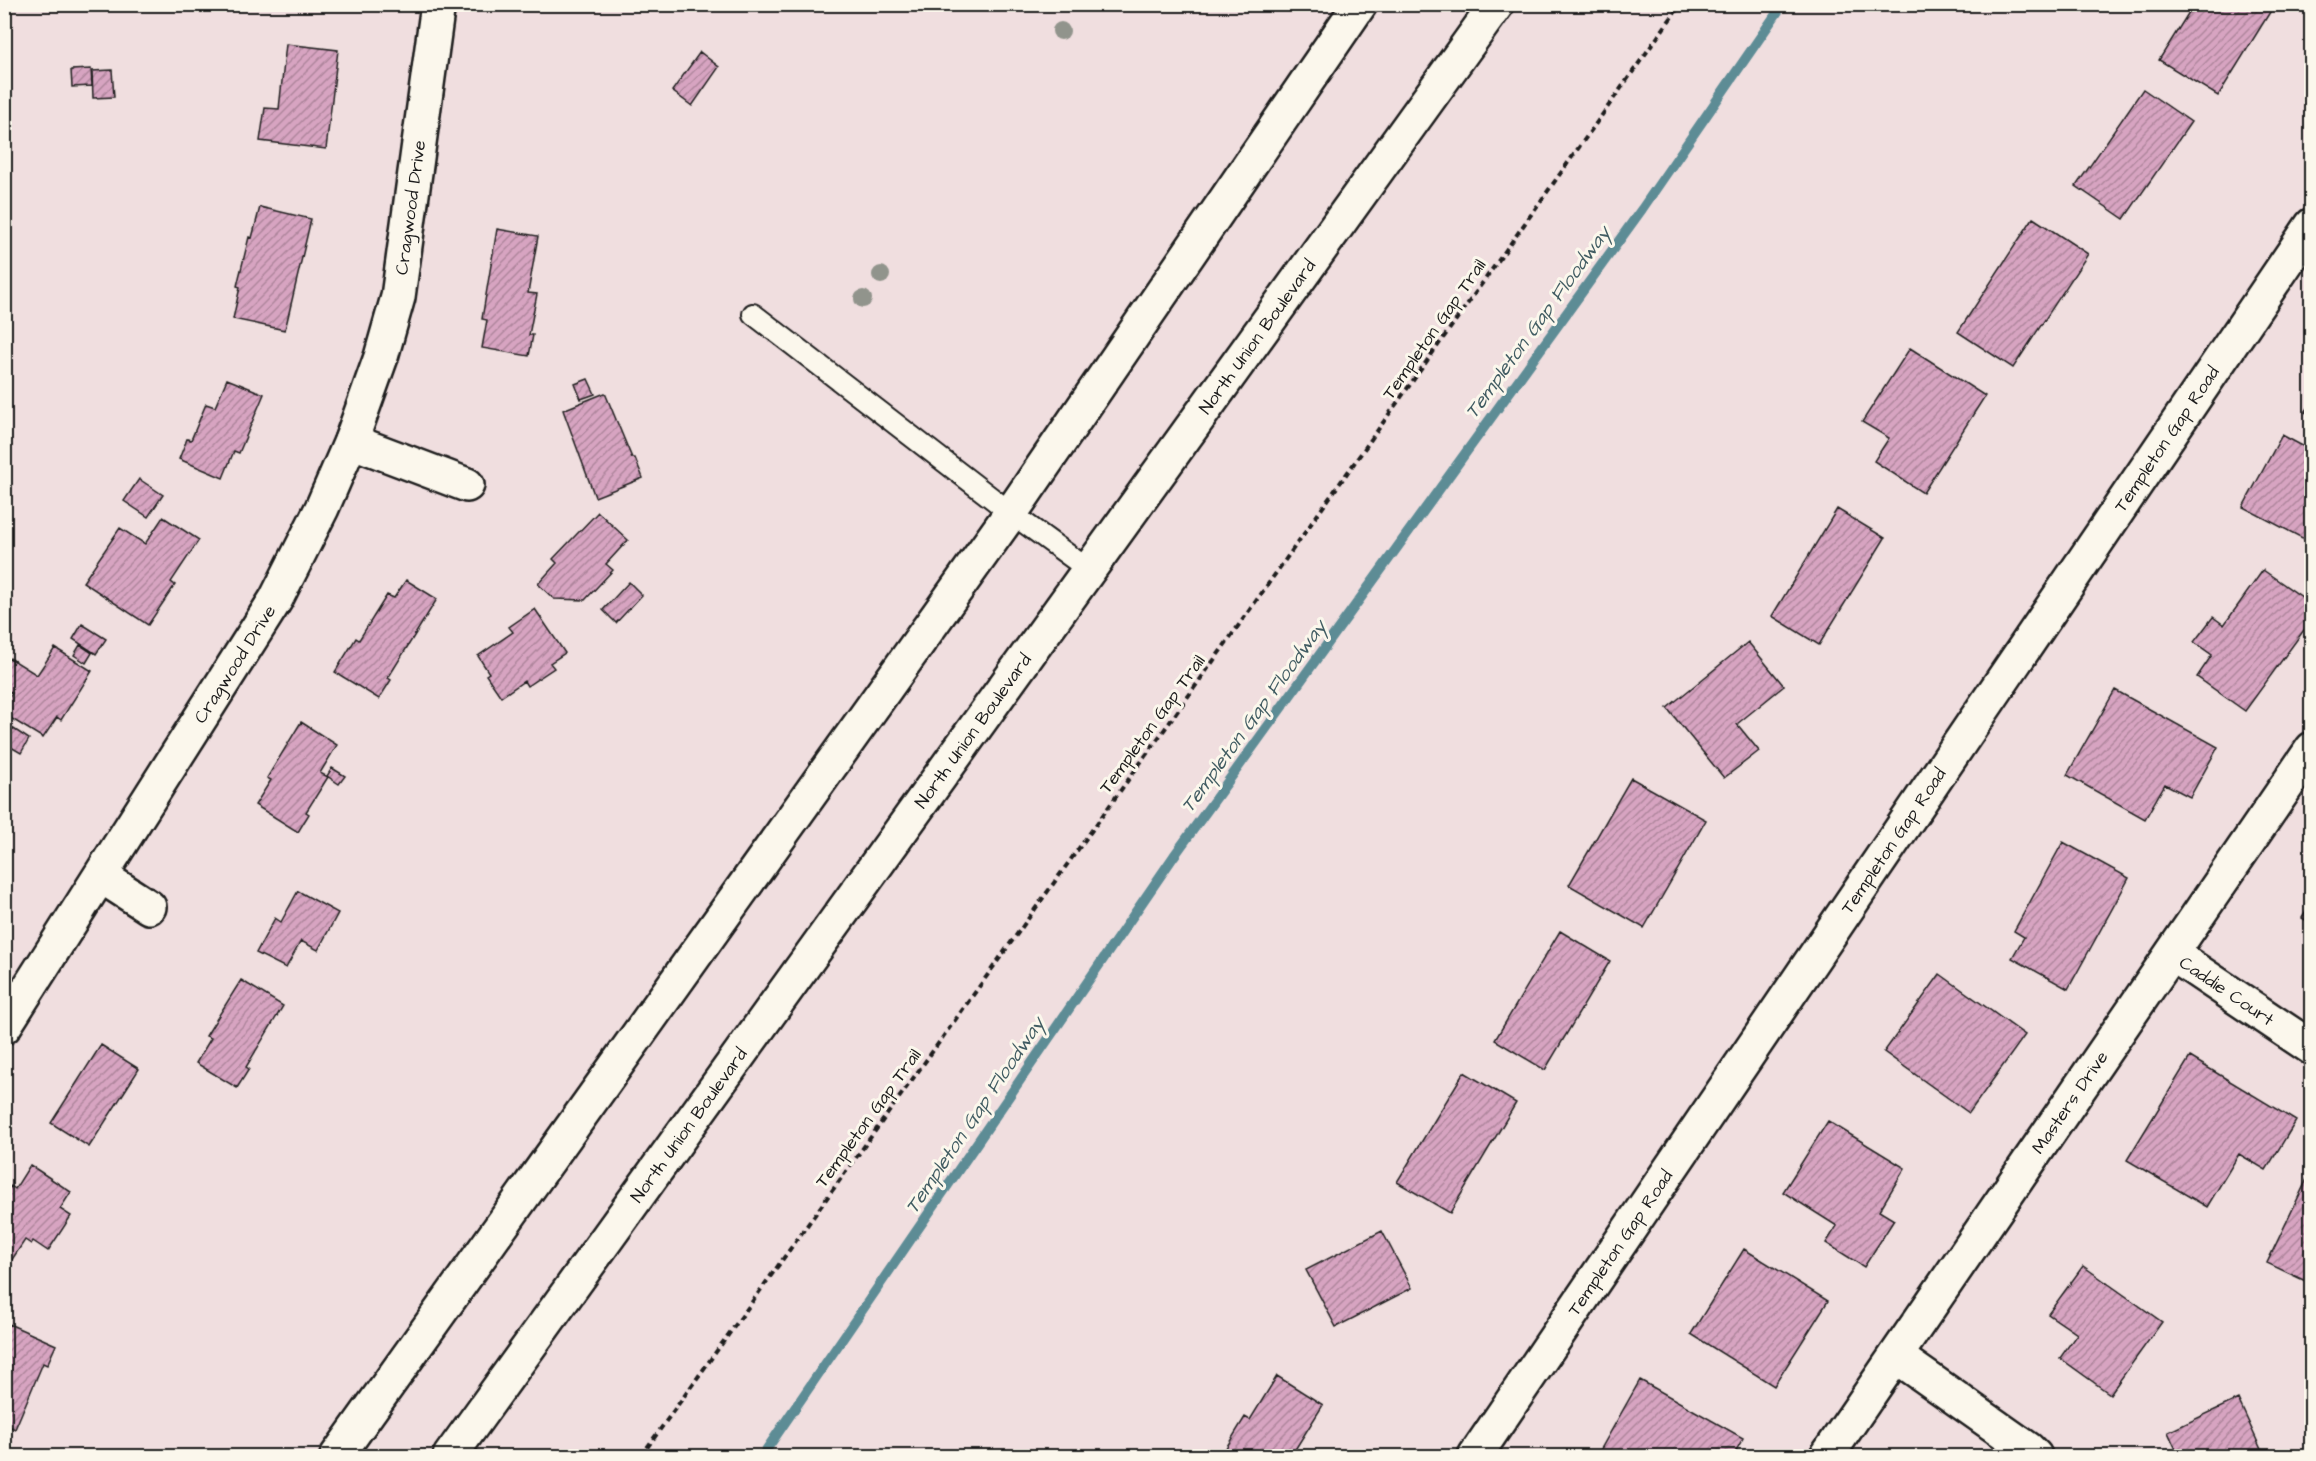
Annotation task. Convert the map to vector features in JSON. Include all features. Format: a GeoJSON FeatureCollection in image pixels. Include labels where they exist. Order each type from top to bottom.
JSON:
{"type":"FeatureCollection","features":[{"type":"Feature","properties":{"kind":"street","name":"Cragwood Drive"},"geometry":{"type":"LineString","coordinates":[[4,1027],[276,599],[322,508],[351,441],[381,357],[398,297],[438,4]]}},
{"type":"Feature","properties":{"kind":"street"},"geometry":{"type":"LineString","coordinates":[[336,1456],[1011,513],[1360,4]]}},
{"type":"Feature","properties":{"kind":"street","name":"North Union Boulevard"},"geometry":{"type":"LineString","coordinates":[[450,1456],[1497,4]]}},
{"type":"Feature","properties":{"kind":"street","name":"Templeton Gap Road"},"geometry":{"type":"LineString","coordinates":[[1475,1456],[2312,225]]}},
{"type":"Feature","properties":{"kind":"street"},"geometry":{"type":"LineString","coordinates":[[351,441],[467,485]]}},
{"type":"Feature","properties":{"kind":"street","name":"Masters Drive"},"geometry":{"type":"LineString","coordinates":[[1827,1456],[2312,749]]}},
{"type":"Feature","properties":{"kind":"street"},"geometry":{"type":"LineString","coordinates":[[101,876],[149,907]]}},
{"type":"Feature","properties":{"kind":"street","name":"Caddie Court"},"geometry":{"type":"LineString","coordinates":[[2172,954],[2312,1048]]}},
{"type":"Feature","properties":{"kind":"street"},"geometry":{"type":"LineString","coordinates":[[1896,1356],[2035,1456]]}},
{"type":"Feature","properties":{"kind":"lane"},"geometry":{"type":"LineString","coordinates":[[753,314],[1011,513],[1089,570]]}},
{"type":"Feature","properties":{"kind":"path","name":"Templeton Gap Trail"},"geometry":{"type":"LineString","coordinates":[[641,1456],[1179,709],[1681,4]]}},
{"type":"Feature","properties":{"kind":"building"},"geometry":{"type":"Polygon","coordinates":[[[2194,4],[2275,4],[2218,96],[2159,60],[2194,4]]]}},
{"type":"Feature","properties":{"kind":"building"},"geometry":{"type":"Polygon","coordinates":[[[286,44],[338,50],[326,149],[260,141],[265,108],[279,109],[286,44]]]}},
{"type":"Feature","properties":{"kind":"building"},"geometry":{"type":"Polygon","coordinates":[[[700,52],[719,67],[692,106],[672,91],[700,52]]]}},
{"type":"Feature","properties":{"kind":"building"},"geometry":{"type":"Polygon","coordinates":[[[91,69],[92,86],[72,87],[71,70],[91,69]]]}},
{"type":"Feature","properties":{"kind":"building"},"geometry":{"type":"Polygon","coordinates":[[[112,70],[114,97],[93,98],[92,71],[112,70]]]}},
{"type":"Feature","properties":{"kind":"building"},"geometry":{"type":"Polygon","coordinates":[[[2143,89],[2191,122],[2124,219],[2076,186],[2143,89]]]}},
{"type":"Feature","properties":{"kind":"building"},"geometry":{"type":"Polygon","coordinates":[[[260,207],[311,219],[285,330],[233,319],[240,287],[237,286],[249,237],[252,238],[260,207]]]}},
{"type":"Feature","properties":{"kind":"building"},"geometry":{"type":"Polygon","coordinates":[[[2033,218],[2088,254],[2013,368],[1958,332],[2033,218]]]}},
{"type":"Feature","properties":{"kind":"building"},"geometry":{"type":"Polygon","coordinates":[[[497,229],[538,236],[528,293],[537,294],[529,335],[533,335],[529,356],[482,348],[487,320],[482,319],[497,229]]]}},
{"type":"Feature","properties":{"kind":"building"},"geometry":{"type":"Polygon","coordinates":[[[1910,348],[1985,396],[1923,493],[1874,461],[1889,438],[1862,422],[1910,348]]]}},
{"type":"Feature","properties":{"kind":"building"},"geometry":{"type":"Polygon","coordinates":[[[227,379],[264,394],[239,453],[234,451],[223,478],[179,459],[187,439],[191,440],[206,404],[215,407],[227,379]]]}},
{"type":"Feature","properties":{"kind":"building"},"geometry":{"type":"Polygon","coordinates":[[[588,379],[595,394],[581,399],[575,384],[588,379]]]}},
{"type":"Feature","properties":{"kind":"building"},"geometry":{"type":"Polygon","coordinates":[[[605,393],[632,458],[635,458],[643,478],[595,497],[563,410],[605,393]]]}},
{"type":"Feature","properties":{"kind":"building"},"geometry":{"type":"Polygon","coordinates":[[[2312,403],[2312,416],[2305,412],[2312,403]]]}},
{"type":"Feature","properties":{"kind":"building"},"geometry":{"type":"Polygon","coordinates":[[[2282,435],[2312,451],[2312,543],[2243,507],[2282,435]]]}},
{"type":"Feature","properties":{"kind":"building"},"geometry":{"type":"Polygon","coordinates":[[[139,479],[163,495],[148,517],[124,501],[139,479]]]}},
{"type":"Feature","properties":{"kind":"building"},"geometry":{"type":"Polygon","coordinates":[[[1837,509],[1885,538],[1819,645],[1772,616],[1837,509]]]}},
{"type":"Feature","properties":{"kind":"building"},"geometry":{"type":"Polygon","coordinates":[[[598,512],[628,540],[606,564],[613,570],[585,600],[554,599],[538,584],[557,563],[553,559],[598,512]]]}},
{"type":"Feature","properties":{"kind":"building"},"geometry":{"type":"Polygon","coordinates":[[[163,517],[199,540],[171,582],[175,585],[148,625],[83,582],[120,528],[145,544],[163,517]]]}},
{"type":"Feature","properties":{"kind":"building"},"geometry":{"type":"Polygon","coordinates":[[[2263,570],[2312,604],[2312,619],[2245,711],[2197,677],[2212,655],[2194,642],[2213,617],[2224,625],[2263,570]]]}},
{"type":"Feature","properties":{"kind":"building"},"geometry":{"type":"Polygon","coordinates":[[[406,580],[437,599],[388,678],[391,680],[379,699],[335,672],[356,638],[359,640],[387,595],[394,598],[406,580]]]}},
{"type":"Feature","properties":{"kind":"building"},"geometry":{"type":"Polygon","coordinates":[[[629,582],[642,595],[616,623],[603,610],[629,582]]]}},
{"type":"Feature","properties":{"kind":"building"},"geometry":{"type":"Polygon","coordinates":[[[535,609],[565,653],[550,663],[554,668],[527,686],[524,681],[501,697],[486,675],[489,673],[478,656],[513,632],[509,627],[535,609]]]}},
{"type":"Feature","properties":{"kind":"building"},"geometry":{"type":"Polygon","coordinates":[[[82,624],[106,639],[96,654],[73,639],[82,624]]]}},
{"type":"Feature","properties":{"kind":"building"},"geometry":{"type":"Polygon","coordinates":[[[4,630],[11,634],[4,645],[4,630]]]}},
{"type":"Feature","properties":{"kind":"building"},"geometry":{"type":"Polygon","coordinates":[[[1748,642],[1784,686],[1737,724],[1759,751],[1724,778],[1667,708],[1748,642]]]}},
{"type":"Feature","properties":{"kind":"building"},"geometry":{"type":"Polygon","coordinates":[[[80,645],[92,653],[86,663],[74,655],[80,645]]]}},
{"type":"Feature","properties":{"kind":"building"},"geometry":{"type":"Polygon","coordinates":[[[55,648],[92,671],[61,720],[57,717],[43,738],[4,714],[4,705],[12,693],[4,688],[4,666],[10,658],[37,675],[55,648]]]}},
{"type":"Feature","properties":{"kind":"building"},"geometry":{"type":"Polygon","coordinates":[[[2115,690],[2218,747],[2190,797],[2165,784],[2145,819],[2067,775],[2115,690]]]}},
{"type":"Feature","properties":{"kind":"building"},"geometry":{"type":"Polygon","coordinates":[[[301,722],[337,745],[320,773],[328,777],[306,812],[309,814],[298,832],[255,805],[271,780],[267,778],[301,722]]]}},
{"type":"Feature","properties":{"kind":"building"},"geometry":{"type":"Polygon","coordinates":[[[6,724],[29,739],[21,753],[4,743],[6,724]]]}},
{"type":"Feature","properties":{"kind":"building"},"geometry":{"type":"Polygon","coordinates":[[[332,768],[345,776],[339,784],[327,776],[332,768]]]}},
{"type":"Feature","properties":{"kind":"building"},"geometry":{"type":"Polygon","coordinates":[[[1631,778],[1706,820],[1644,928],[1569,885],[1631,778]]]}},
{"type":"Feature","properties":{"kind":"building"},"geometry":{"type":"Polygon","coordinates":[[[2063,842],[2129,878],[2068,989],[2012,958],[2024,937],[2014,931],[2063,842]]]}},
{"type":"Feature","properties":{"kind":"building"},"geometry":{"type":"Polygon","coordinates":[[[298,891],[338,913],[318,950],[301,941],[286,968],[256,953],[275,918],[281,922],[298,891]]]}},
{"type":"Feature","properties":{"kind":"building"},"geometry":{"type":"Polygon","coordinates":[[[2312,902],[2312,924],[2302,918],[2312,902]]]}},
{"type":"Feature","properties":{"kind":"building"},"geometry":{"type":"Polygon","coordinates":[[[1560,931],[1610,961],[1545,1070],[1495,1040],[1560,931]]]}},
{"type":"Feature","properties":{"kind":"building"},"geometry":{"type":"Polygon","coordinates":[[[1940,974],[2025,1035],[1969,1113],[1884,1052],[1940,974]]]}},
{"type":"Feature","properties":{"kind":"building"},"geometry":{"type":"Polygon","coordinates":[[[241,980],[283,1006],[246,1067],[249,1069],[237,1088],[196,1063],[211,1038],[206,1036],[241,980]]]}},
{"type":"Feature","properties":{"kind":"building"},"geometry":{"type":"Polygon","coordinates":[[[101,1045],[139,1069],[89,1147],[51,1123],[101,1045]]]}},
{"type":"Feature","properties":{"kind":"building"},"geometry":{"type":"Polygon","coordinates":[[[2190,1057],[2296,1121],[2266,1170],[2239,1154],[2207,1207],[2127,1160],[2190,1057]]]}},
{"type":"Feature","properties":{"kind":"building"},"geometry":{"type":"Polygon","coordinates":[[[1464,1072],[1516,1103],[1450,1213],[1397,1182],[1464,1072]]]}},
{"type":"Feature","properties":{"kind":"building"},"geometry":{"type":"Polygon","coordinates":[[[1828,1121],[1905,1168],[1879,1211],[1894,1220],[1864,1267],[1826,1243],[1837,1226],[1783,1192],[1828,1121]]]}},
{"type":"Feature","properties":{"kind":"building"},"geometry":{"type":"Polygon","coordinates":[[[30,1165],[71,1192],[60,1209],[71,1216],[48,1251],[33,1241],[31,1244],[25,1240],[9,1264],[4,1261],[4,1196],[11,1186],[15,1189],[30,1165]]]}},
{"type":"Feature","properties":{"kind":"building"},"geometry":{"type":"Polygon","coordinates":[[[2309,1175],[2312,1176],[2312,1284],[2267,1263],[2309,1175]]]}},
{"type":"Feature","properties":{"kind":"building"},"geometry":{"type":"Polygon","coordinates":[[[1382,1231],[1412,1288],[1336,1327],[1306,1270],[1382,1231]]]}},
{"type":"Feature","properties":{"kind":"building"},"geometry":{"type":"Polygon","coordinates":[[[1744,1249],[1828,1301],[1774,1386],[1691,1334],[1744,1249]]]}},
{"type":"Feature","properties":{"kind":"building"},"geometry":{"type":"Polygon","coordinates":[[[2083,1266],[2162,1322],[2110,1394],[2060,1358],[2077,1334],[2048,1314],[2083,1266]]]}},
{"type":"Feature","properties":{"kind":"building"},"geometry":{"type":"Polygon","coordinates":[[[9,1324],[56,1345],[47,1365],[43,1363],[15,1429],[4,1424],[4,1334],[9,1324]]]}},
{"type":"Feature","properties":{"kind":"building"},"geometry":{"type":"Polygon","coordinates":[[[1277,1376],[1323,1405],[1291,1456],[1221,1456],[1245,1417],[1250,1420],[1277,1376]]]}},
{"type":"Feature","properties":{"kind":"building"},"geometry":{"type":"Polygon","coordinates":[[[1640,1380],[1743,1438],[1733,1456],[1597,1456],[1640,1380]]]}},
{"type":"Feature","properties":{"kind":"building"},"geometry":{"type":"Polygon","coordinates":[[[2238,1399],[2264,1456],[2179,1456],[2168,1432],[2238,1399]]]}},
{"type":"Feature","properties":{"kind":"waterway","name":"Templeton Gap Floodway"},"geometry":{"type":"LineString","coordinates":[[762,1456],[1174,856],[1642,209],[1783,4]]}}]}
